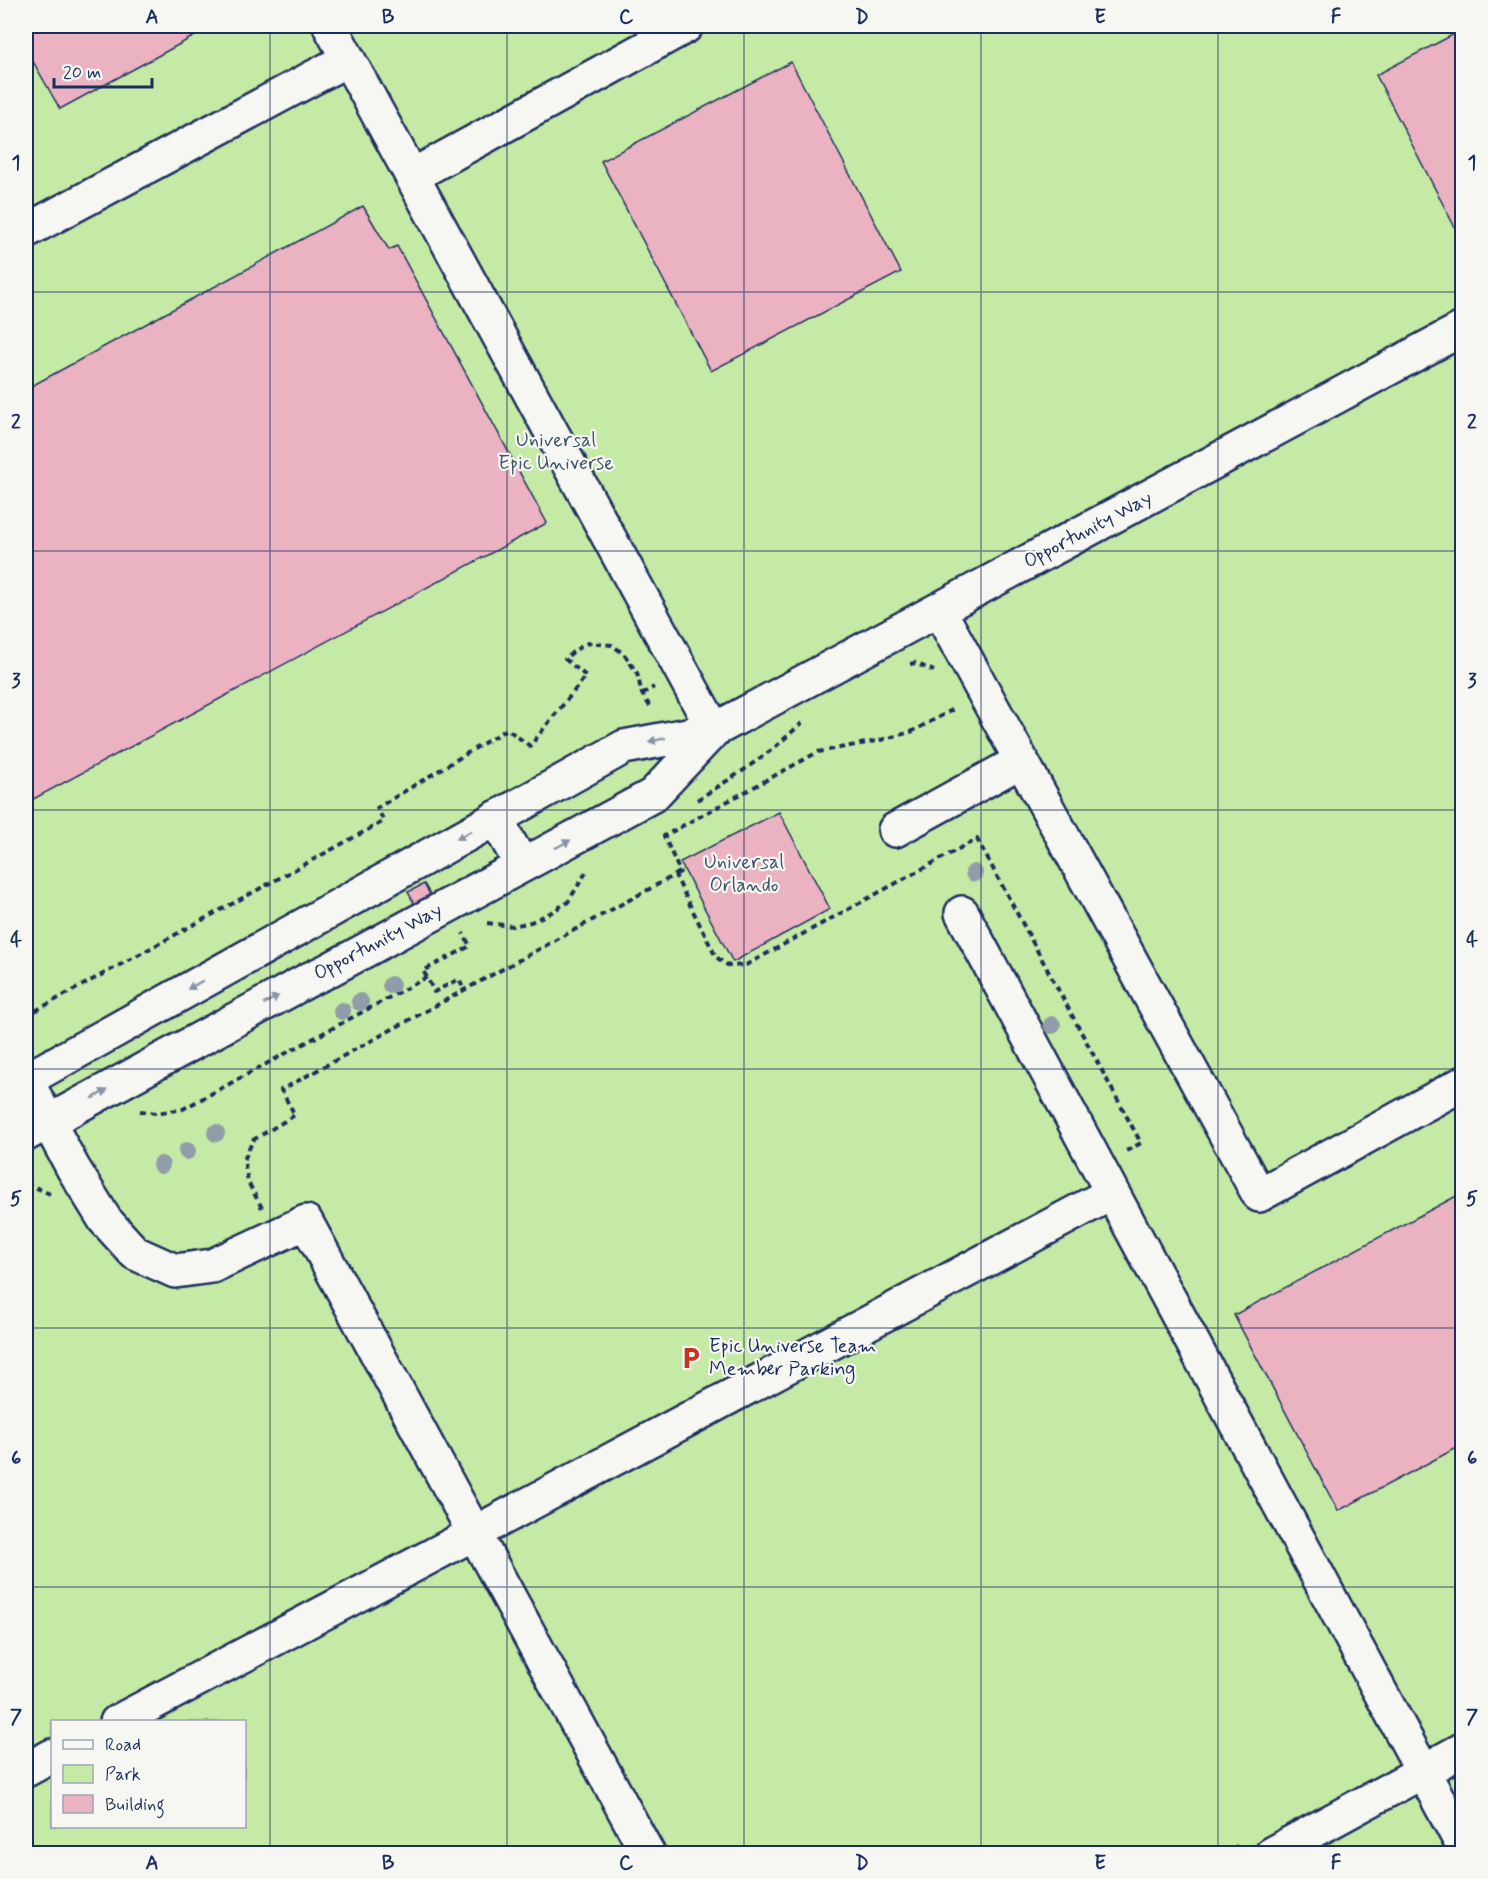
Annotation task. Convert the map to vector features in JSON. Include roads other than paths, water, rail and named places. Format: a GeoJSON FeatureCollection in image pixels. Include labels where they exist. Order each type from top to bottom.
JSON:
{"type":"FeatureCollection","features":[{"type":"Feature","properties":{"kind":"street"},"geometry":{"type":"LineString","coordinates":[[330,26],[714,730]]}},
{"type":"Feature","properties":{"kind":"street"},"geometry":{"type":"LineString","coordinates":[[412,176],[686,26]]}},
{"type":"Feature","properties":{"kind":"street"},"geometry":{"type":"LineString","coordinates":[[26,231],[348,59]]}},
{"type":"Feature","properties":{"kind":"street","name":"Opportunity Way"},"geometry":{"type":"LineString","coordinates":[[37,1128],[653,795],[678,749],[1462,329]]}},
{"type":"Feature","properties":{"kind":"street"},"geometry":{"type":"LineString","coordinates":[[939,609],[1259,1195],[1462,1084]]}},
{"type":"Feature","properties":{"kind":"street"},"geometry":{"type":"LineString","coordinates":[[648,1854],[306,1222],[212,1266],[175,1271],[135,1253],[105,1220],[73,1168],[37,1128],[26,1080],[624,747],[678,749]]}},
{"type":"Feature","properties":{"kind":"street"},"geometry":{"type":"LineString","coordinates":[[895,830],[1021,761]]}},
{"type":"Feature","properties":{"kind":"street"},"geometry":{"type":"LineString","coordinates":[[495,818],[522,865]]}},
{"type":"Feature","properties":{"kind":"street"},"geometry":{"type":"LineString","coordinates":[[962,913],[1462,1844]]}},
{"type":"Feature","properties":{"kind":"street"},"geometry":{"type":"LineString","coordinates":[[121,1720],[1112,1193]]}},
{"type":"Feature","properties":{"kind":"street"},"geometry":{"type":"LineString","coordinates":[[1271,1854],[1462,1750]]}},
{"type":"Feature","properties":{"kind":"street"},"geometry":{"type":"LineString","coordinates":[[26,1770],[51,1757]]}},
{"type":"Feature","properties":{"kind":"place","name":"Epic Universe Team Member Parking"},"geometry":{"type":"Point","coordinates":[691,1358]}},
{"type":"Feature","properties":{"kind":"park label","name":"Universal Epic Universe"},"geometry":{"type":"Point","coordinates":[556,452]}},
{"type":"Feature","properties":{"kind":"park label","name":"Universal Orlando"},"geometry":{"type":"Point","coordinates":[744,874]}}]}
